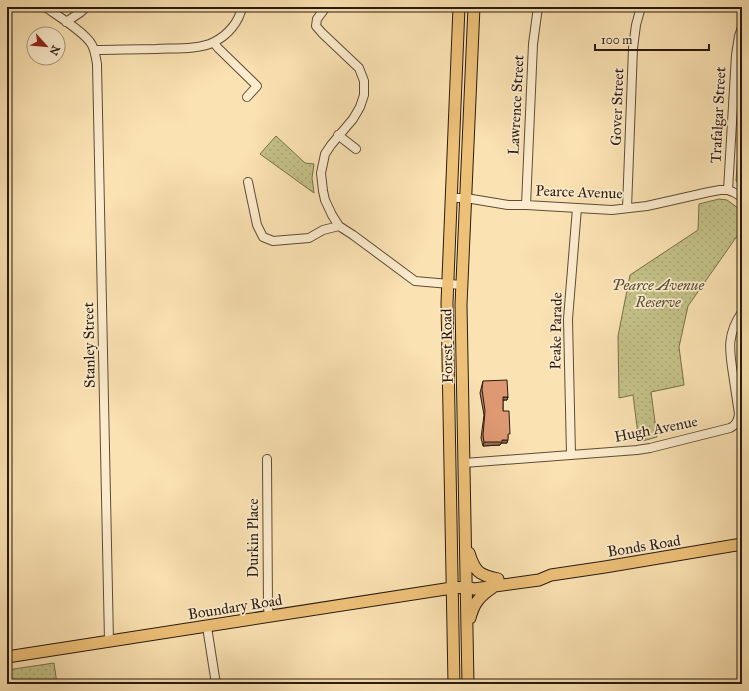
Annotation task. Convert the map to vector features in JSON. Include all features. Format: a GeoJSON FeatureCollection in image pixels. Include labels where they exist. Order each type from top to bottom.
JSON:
{"type":"FeatureCollection","features":[{"type":"Feature","properties":{"kind":"main road","name":"Forest Road"},"geometry":{"type":"LineString","coordinates":[[454,684],[448,285],[459,7]]}},
{"type":"Feature","properties":{"kind":"main road","name":"Forest Road"},"geometry":{"type":"LineString","coordinates":[[468,684],[461,286],[474,7]]}},
{"type":"Feature","properties":{"kind":"main road"},"geometry":{"type":"LineString","coordinates":[[466,543],[471,561],[478,571],[488,576],[496,583],[476,602],[467,627]]}},
{"type":"Feature","properties":{"kind":"main road","name":"Bonds Road"},"geometry":{"type":"LineString","coordinates":[[467,587],[474,582],[496,583],[540,573],[551,575],[742,544]]}},
{"type":"Feature","properties":{"kind":"main road","name":"Boundary Road"},"geometry":{"type":"LineString","coordinates":[[7,657],[452,588],[467,587]]}},
{"type":"Feature","properties":{"kind":"street"},"geometry":{"type":"LineString","coordinates":[[45,7],[87,38],[94,50],[180,49],[214,43],[235,25],[242,7]]}},
{"type":"Feature","properties":{"kind":"street"},"geometry":{"type":"LineString","coordinates":[[326,7],[317,19],[316,26],[359,68],[364,81],[365,89],[360,107],[325,154],[321,177],[325,200],[332,215],[339,226],[415,281],[461,286]]}},
{"type":"Feature","properties":{"kind":"street","name":"Lawrence Street"},"geometry":{"type":"LineString","coordinates":[[526,205],[533,44],[538,7]]}},
{"type":"Feature","properties":{"kind":"street","name":"Gover Street"},"geometry":{"type":"LineString","coordinates":[[627,208],[632,60],[636,25],[640,7]]}},
{"type":"Feature","properties":{"kind":"street"},"geometry":{"type":"LineString","coordinates":[[66,22],[84,10]]}},
{"type":"Feature","properties":{"kind":"street","name":"Trafalgar Street"},"geometry":{"type":"LineString","coordinates":[[728,190],[736,55],[742,27]]}},
{"type":"Feature","properties":{"kind":"street"},"geometry":{"type":"LineString","coordinates":[[214,43],[257,86],[247,97]]}},
{"type":"Feature","properties":{"kind":"street","name":"Stanley Street"},"geometry":{"type":"LineString","coordinates":[[94,50],[97,70],[109,641]]}},
{"type":"Feature","properties":{"kind":"street"},"geometry":{"type":"LineString","coordinates":[[338,135],[356,149]]}},
{"type":"Feature","properties":{"kind":"street"},"geometry":{"type":"LineString","coordinates":[[248,182],[257,224],[263,237],[273,241],[309,238],[323,230],[339,226]]}},
{"type":"Feature","properties":{"kind":"street"},"geometry":{"type":"LineString","coordinates":[[728,190],[742,197]]}},
{"type":"Feature","properties":{"kind":"street","name":"Pearce Avenue"},"geometry":{"type":"LineString","coordinates":[[451,198],[466,198],[508,205],[612,210],[647,206],[709,192],[728,190]]}},
{"type":"Feature","properties":{"kind":"street","name":"Peake Parade"},"geometry":{"type":"LineString","coordinates":[[572,455],[568,319],[577,208]]}},
{"type":"Feature","properties":{"kind":"street","name":"Hugh Avenue"},"geometry":{"type":"LineString","coordinates":[[464,463],[637,450],[726,430],[734,426],[737,423],[739,414],[730,347],[734,325],[742,312]]}},
{"type":"Feature","properties":{"kind":"street","name":"Durkin Place"},"geometry":{"type":"LineString","coordinates":[[267,459],[269,617]]}},
{"type":"Feature","properties":{"kind":"street"},"geometry":{"type":"LineString","coordinates":[[207,627],[216,684]]}},
{"type":"Feature","properties":{"kind":"green space"},"geometry":{"type":"Polygon","coordinates":[[[742,93],[742,186],[736,181],[742,93]]]}},
{"type":"Feature","properties":{"kind":"green space"},"geometry":{"type":"Polygon","coordinates":[[[276,136],[305,163],[314,164],[312,178],[314,193],[260,154],[276,136]]]}},
{"type":"Feature","properties":{"kind":"green space","name":"Pearce Avenue Reserve"},"geometry":{"type":"Polygon","coordinates":[[[719,199],[727,200],[742,211],[742,229],[688,306],[679,347],[684,385],[651,392],[657,437],[639,442],[633,395],[619,398],[618,336],[630,275],[698,230],[699,204],[719,199]]]}},
{"type":"Feature","properties":{"kind":"green space"},"geometry":{"type":"Polygon","coordinates":[[[54,663],[57,684],[7,684],[7,670],[54,663]]]}},
{"type":"Feature","properties":{"kind":"building"},"geometry":{"type":"Polygon","coordinates":[[[507,380],[508,397],[503,397],[503,411],[509,411],[510,434],[508,434],[508,440],[502,440],[502,442],[484,442],[483,435],[485,411],[482,389],[483,381],[507,380]]]}}]}
